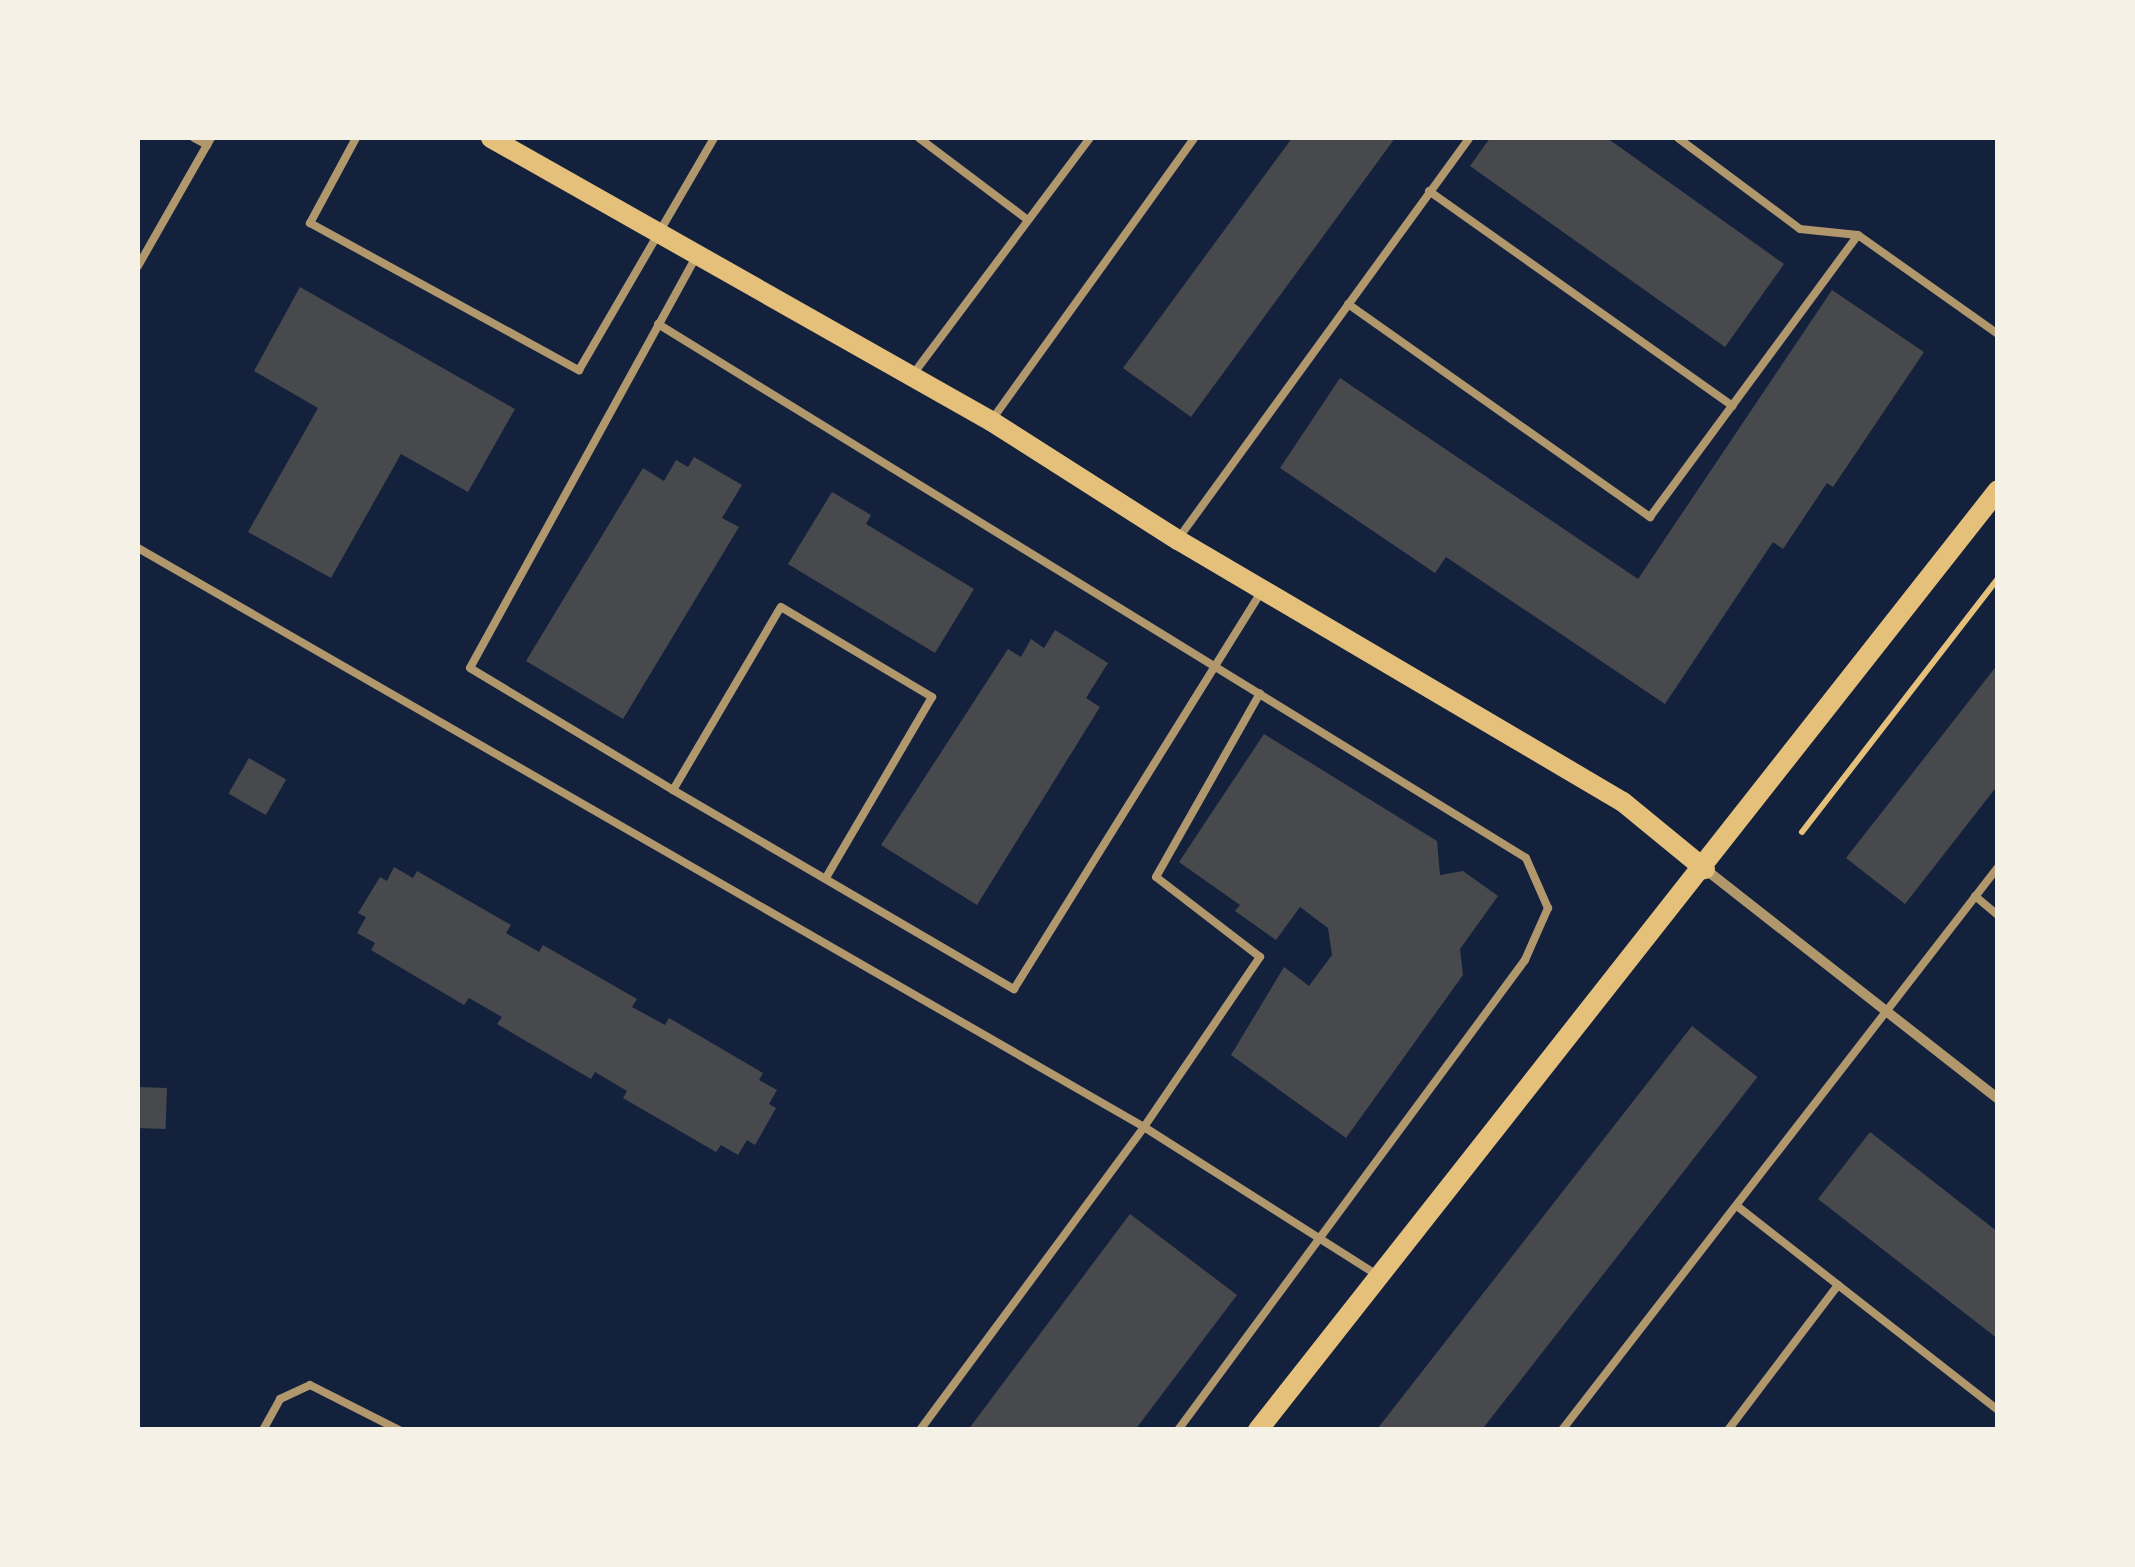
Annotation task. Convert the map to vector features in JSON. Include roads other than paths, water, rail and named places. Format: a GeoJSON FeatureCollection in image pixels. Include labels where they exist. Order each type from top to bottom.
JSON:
{"type":"FeatureCollection","features":[{"type":"Feature","properties":{"kind":"main road"},"geometry":{"type":"LineString","coordinates":[[491,138],[991,420],[1178,540],[1623,802],[1705,869]]}},
{"type":"Feature","properties":{"kind":"main road"},"geometry":{"type":"LineString","coordinates":[[1258,1430],[1377,1274],[1705,869],[1998,490]]}},
{"type":"Feature","properties":{"kind":"street"},"geometry":{"type":"LineString","coordinates":[[1705,869],[1998,1098]]}},
{"type":"Feature","properties":{"kind":"lane"},"geometry":{"type":"LineString","coordinates":[[138,266],[209,141],[194,138]]}},
{"type":"Feature","properties":{"kind":"lane"},"geometry":{"type":"LineString","coordinates":[[356,138],[310,224],[579,370],[714,138]]}},
{"type":"Feature","properties":{"kind":"lane"},"geometry":{"type":"LineString","coordinates":[[919,138],[1028,220]]}},
{"type":"Feature","properties":{"kind":"lane"},"geometry":{"type":"LineString","coordinates":[[912,376],[1090,138]]}},
{"type":"Feature","properties":{"kind":"lane"},"geometry":{"type":"LineString","coordinates":[[991,420],[1194,138]]}},
{"type":"Feature","properties":{"kind":"lane"},"geometry":{"type":"LineString","coordinates":[[1178,540],[1469,138]]}},
{"type":"Feature","properties":{"kind":"lane"},"geometry":{"type":"LineString","coordinates":[[1678,138],[1800,229],[1858,236],[1998,334]]}},
{"type":"Feature","properties":{"kind":"lane"},"geometry":{"type":"LineString","coordinates":[[1429,191],[1732,406]]}},
{"type":"Feature","properties":{"kind":"lane"},"geometry":{"type":"LineString","coordinates":[[1348,304],[1650,518],[1858,236]]}},
{"type":"Feature","properties":{"kind":"lane"},"geometry":{"type":"LineString","coordinates":[[696,256],[470,668],[673,790],[1014,989],[1264,588]]}},
{"type":"Feature","properties":{"kind":"lane"},"geometry":{"type":"LineString","coordinates":[[658,324],[1526,858],[1548,908],[1524,960],[1178,1430]]}},
{"type":"Feature","properties":{"kind":"lane"},"geometry":{"type":"LineString","coordinates":[[138,548],[1144,1127],[1377,1274]]}},
{"type":"Feature","properties":{"kind":"lane"},"geometry":{"type":"LineString","coordinates":[[673,790],[781,607],[932,697],[826,878]]}},
{"type":"Feature","properties":{"kind":"lane"},"geometry":{"type":"LineString","coordinates":[[920,1430],[1144,1127],[1260,957],[1156,876],[1260,693]]}},
{"type":"Feature","properties":{"kind":"lane"},"geometry":{"type":"LineString","coordinates":[[1562,1430],[1737,1206],[1881,1010],[1998,867]]}},
{"type":"Feature","properties":{"kind":"lane"},"geometry":{"type":"LineString","coordinates":[[1975,896],[1998,915]]}},
{"type":"Feature","properties":{"kind":"lane"},"geometry":{"type":"LineString","coordinates":[[1737,1206],[1998,1410]]}},
{"type":"Feature","properties":{"kind":"lane"},"geometry":{"type":"LineString","coordinates":[[1728,1430],[1838,1285]]}},
{"type":"Feature","properties":{"kind":"lane"},"geometry":{"type":"LineString","coordinates":[[262,1430],[280,1399],[310,1384],[399,1430]]}}]}
